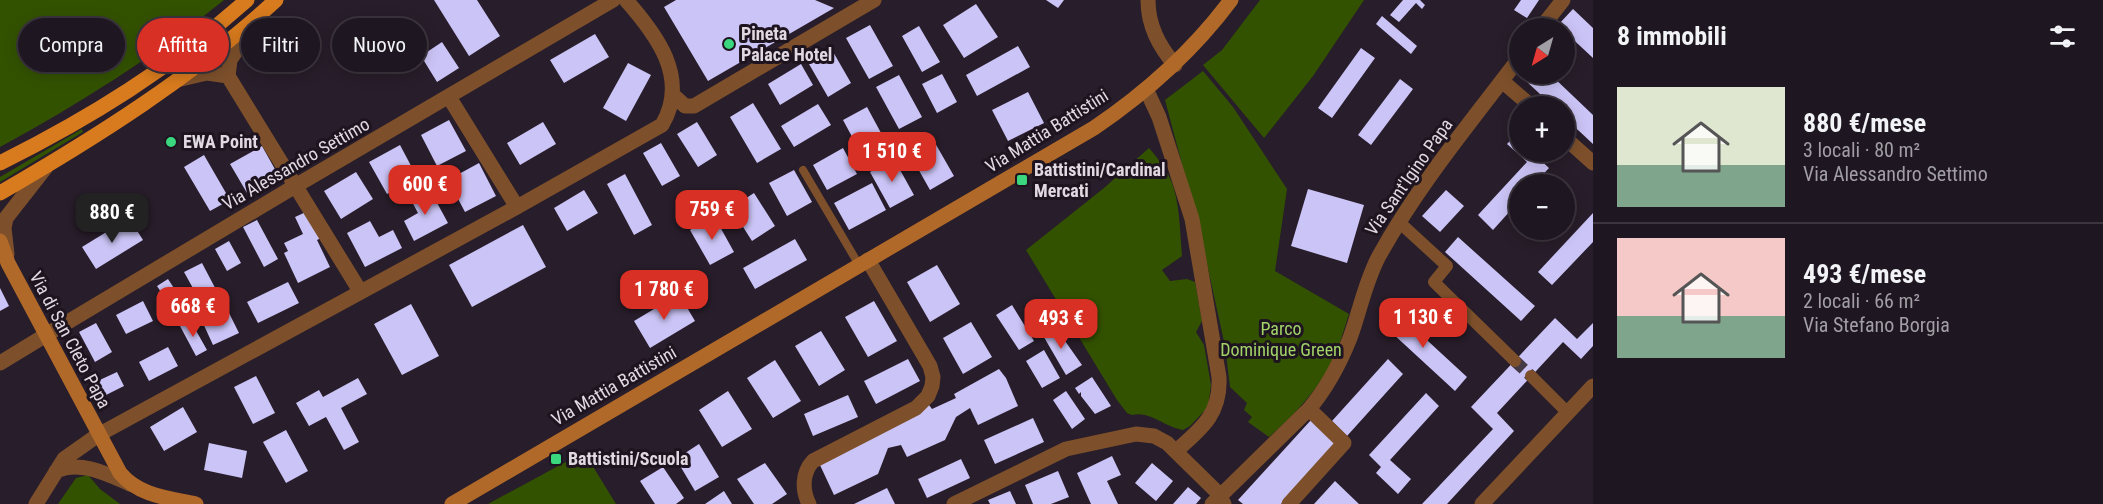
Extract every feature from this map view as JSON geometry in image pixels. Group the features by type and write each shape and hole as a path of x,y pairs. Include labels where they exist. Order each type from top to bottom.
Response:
{"main road":[{"path":"0,163 74,125 159,70 247,0"},
{"path":"0,193 48,165 177,80 276,0"},
{"name":"Via Mattia Battistini","path":"452,504 1086,133 1114,114 1175,65 1201,38 1231,0"},
{"name":"Via di San Cleto Papa","path":"0,241 4,258 98,435"},
{"path":"98,435 116,467 130,484 150,494 196,504"}],"street":[{"name":"Via Alessandro Settimo","path":"0,363 297,185 613,0"},
{"path":"36,504 68,455 98,435 517,207 660,126 667,115 672,94 666,55 651,28 626,0"},
{"path":"672,94 685,106 694,106 874,0"},
{"path":"1148,0 1153,31 1175,65"},
{"path":"1549,18 1563,0"},
{"path":"264,12 233,54 228,76 360,291"},
{"name":"Via Sant'Igino Papa","path":"1219,502 1318,398 1342,355 1373,269 1399,222 1420,190 1509,72"},
{"path":"177,80 207,73 228,76"},
{"path":"1502,81 1519,96"},
{"path":"1146,89 1159,117 1192,219 1219,377 1218,399 1209,419 1176,451"},
{"path":"449,97 517,207"},
{"path":"1575,147 1593,163"},
{"name":"Via di San Cleto Papa","path":"4,258 6,218 48,165"},
{"path":"1399,222 1447,266 1434,282 1515,361"},
{"path":"809,504 804,485 806,471 810,464 821,456 916,408 928,396 932,386 932,372 925,355 863,262"},
{"path":"1531,376 1568,413"},
{"path":"1482,504 1593,386"},
{"path":"1289,504 1344,443 1309,409"},
{"path":"954,504 1057,453 1132,434 1147,435 1164,441 1176,451 1219,502"},
{"path":"56,471 71,466 80,466 130,484"}],"lane":[{"path":"803,170 863,262"}],"green space":[{"path":"0,0 224,0 202,18 137,18 137,64 115,79 58,114 0,147"},
{"path":"1260,0 1364,0 1313,76 1264,138 1203,65 1222,50"},
{"name":"Parco Dominique Green","path":"1203,71 1233,107 1287,189 1275,271 1349,314 1334,358 1321,380 1297,411 1269,437 1248,422 1252,417 1244,410 1247,403 1230,387 1225,346 1200,232 1165,100"},
{"path":"82,129 83,132 0,182 0,177"},
{"path":"1149,148 1170,178 1179,214 1182,256 1162,270 1170,281 1187,279 1195,282 1202,321 1196,332 1204,345 1211,385 1208,407 1183,430 1145,415 1127,413 1026,250 1104,188"},
{"path":"584,452 616,504 488,504"},
{"path":"88,475 100,489 120,504 58,504 76,478"}],"building":[{"path":"434,0 477,0 500,36 469,56"},
{"name":"Pineta Palace Hotel","path":"676,0 815,0 834,8 708,81 664,7"},
{"path":"1046,0 1064,0 1058,8"},
{"path":"1403,0 1420,0 1425,5 1422,9 1416,3 1399,22 1390,15"},
{"path":"1521,0 1539,0 1527,18 1514,10"},
{"path":"976,4 998,37 964,58 943,25"},
{"path":"1573,9 1593,28 1593,58 1575,41 1575,18 1565,18"},
{"path":"1382,16 1417,46 1411,54 1376,24"},
{"path":"870,25 893,66 869,79 846,38"},
{"path":"919,26 940,62 922,72 902,36"},
{"path":"595,34 609,57 564,83 550,60"},
{"path":"442,42 459,68 437,82 427,66 427,52"},
{"path":"1018,46 1030,67 977,96 966,75"},
{"path":"1361,48 1375,58 1332,118 1318,108"},
{"path":"832,50 851,83 828,97 809,64"},
{"path":"628,63 651,75 626,121 603,108"},
{"path":"801,64 813,85 780,105 768,84"},
{"path":"942,74 957,102 937,113 922,84"},
{"path":"899,75 922,117 899,129 876,87"},
{"path":"1400,79 1413,89 1371,145 1358,135"},
{"path":"1529,84 1560,84 1573,96 1542,96"},
{"path":"1028,92 1044,123 1008,141 992,110"},
{"path":"1575,98 1593,115 1593,144 1575,127"},
{"path":"753,103 781,149 757,163 730,117"},
{"path":"818,104 831,125 794,147 781,126"},
{"path":"867,107 887,144 863,157 843,120"},
{"path":"449,120 466,151 437,166 421,135"},
{"path":"543,122 556,144 520,165 507,143"},
{"path":"697,122 717,155 698,167 677,134"},
{"path":"931,136 954,176 930,190 907,149"},
{"path":"661,143 680,176 662,186 643,153"},
{"path":"400,145 417,177 408,182 402,171 391,177 397,189 387,194 369,162"},
{"path":"262,146 281,180 250,198 230,164"},
{"path":"843,148 857,174 827,190 813,165"},
{"path":"204,155 230,200 210,211 184,167"},
{"path":"894,159 914,195 890,208 870,172"},
{"path":"1527,162 1542,162 1549,168 1543,174 1516,174"},
{"path":"479,163 496,196 465,212 448,180"},
{"path":"794,170 812,202 787,216 769,183"},
{"path":"356,172 373,199 341,219 324,191"},
{"path":"625,174 652,225 634,235 607,184"},
{"path":"1509,181 1509,212 1493,230 1478,215"},
{"path":"872,183 886,210 849,230 834,203"},
{"path":"429,188 448,223 414,241 404,221 418,213 410,198"},
{"path":"1308,189 1364,205 1347,263 1291,246"},
{"path":"584,190 598,213 567,231 554,208"},
{"path":"1446,190 1464,206 1440,232 1422,216"},
{"path":"754,193 775,226 752,241 731,208"},
{"path":"308,211 321,238 317,240 330,267 298,283 284,253 288,251 284,243 303,234 295,217"},
{"path":"1593,213 1593,242 1552,285 1538,272 1568,240 1575,240 1575,232"},
{"path":"714,216 734,252 710,265 690,230"},
{"path":"129,218 143,240 96,269 82,247"},
{"path":"257,220 278,259 264,267 243,227"},
{"path":"370,221 379,237 393,230 402,248 365,267 347,233"},
{"path":"523,225 546,267 472,307 449,265"},
{"path":"1458,237 1535,306 1521,321 1445,252"},
{"path":"795,239 807,260 755,289 743,268"},
{"path":"229,241 241,263 227,271 215,249"},
{"path":"202,263 222,301 205,310 184,272"},
{"path":"937,265 960,304 930,322 907,282"},
{"path":"168,279 183,302 172,309 157,286"},
{"path":"288,282 299,303 258,323 247,302"},
{"path":"0,288 9,306 0,311"},
{"path":"679,294 695,321 650,348 634,321"},
{"path":"143,301 153,321 126,334 116,315"},
{"path":"874,301 897,341 868,357 845,317"},
{"path":"411,304 439,356 402,375 374,324"},
{"path":"1012,305 1034,341 1019,350 996,315"},
{"path":"1391,307 1467,377 1455,391 1379,321"},
{"path":"227,309 239,333 213,345 202,321"},
{"path":"1555,318 1577,339 1593,323 1593,346 1581,359 1563,342 1497,413 1514,431 1447,504 1422,504 1493,429 1471,407"},
{"path":"190,320 207,350 196,356 180,326"},
{"path":"971,322 992,357 963,374 943,338"},
{"path":"96,323 112,352 95,362 79,332"},
{"path":"1053,324 1082,365 1066,375 1041,332"},
{"path":"821,331 845,370 819,386 795,346"},
{"path":"168,347 178,366 149,381 139,362"},
{"path":"1044,350 1060,378 1042,388 1026,361"},
{"path":"908,359 920,381 876,404 864,381"},
{"path":"1388,359 1403,374 1347,436 1332,421"},
{"path":"775,360 801,401 773,418 747,378"},
{"path":"999,369 1006,378 1018,406 978,425 970,408 956,417 945,440 907,457 901,445 888,448 878,474 834,495 819,463 929,405 932,409 956,398 954,394"},
{"path":"117,372 124,386 98,399 91,384"},
{"path":"256,376 275,413 253,424 234,387"},
{"path":"1092,377 1111,406 1095,414 1081,396 1081,392 1079,394 1075,388"},
{"path":"358,378 367,394 341,408 359,442 344,450 326,417 309,426 296,403 319,390 323,397"},
{"path":"728,391 752,429 722,447 699,410"},
{"path":"1066,391 1085,419 1072,429 1053,400"},
{"path":"1426,393 1439,406 1390,460 1411,479 1398,494 1376,473 1381,467 1369,455"},
{"path":"848,395 858,417 813,436 804,414"},
{"path":"183,407 197,432 164,451 150,427"},
{"path":"1033,418 1044,442 995,464 984,440"},
{"path":"1311,420 1336,443 1281,504 1243,504 1238,500"},
{"path":"286,430 308,471 286,483 263,442"},
{"path":"209,443 247,451 242,478 204,470"},
{"path":"699,444 719,477 695,491 676,459"},
{"path":"1112,456 1121,475 1107,481 1118,504 1091,504 1077,473"},
{"path":"961,459 970,478 927,498 918,479"},
{"path":"765,463 787,494 772,504 754,504 737,479"},
{"path":"1152,463 1173,481 1156,501 1135,483"},
{"path":"663,467 684,498 676,504 655,504 640,481"},
{"path":"1058,471 1069,497 1051,504 1033,504 1025,485"},
{"path":"1335,481 1359,504 1314,504"},
{"path":"1188,487 1201,498 1196,504 1173,504"},
{"path":"887,488 895,504 854,504"},
{"path":"724,491 732,504 705,504"},
{"path":"1010,491 1016,504 990,504 988,500"}],"tunnel":[{"path":"1515,361 1531,376"}],"place":[{"name":"Pineta Palace Hotel","path":"729,44"},
{"name":"EWA Point","path":"171,142"},
{"name":"Battistini/Cardinal Mercati","path":"1022,180"},
{"name":"Battistini/Scuola","path":"556,459"}]}
